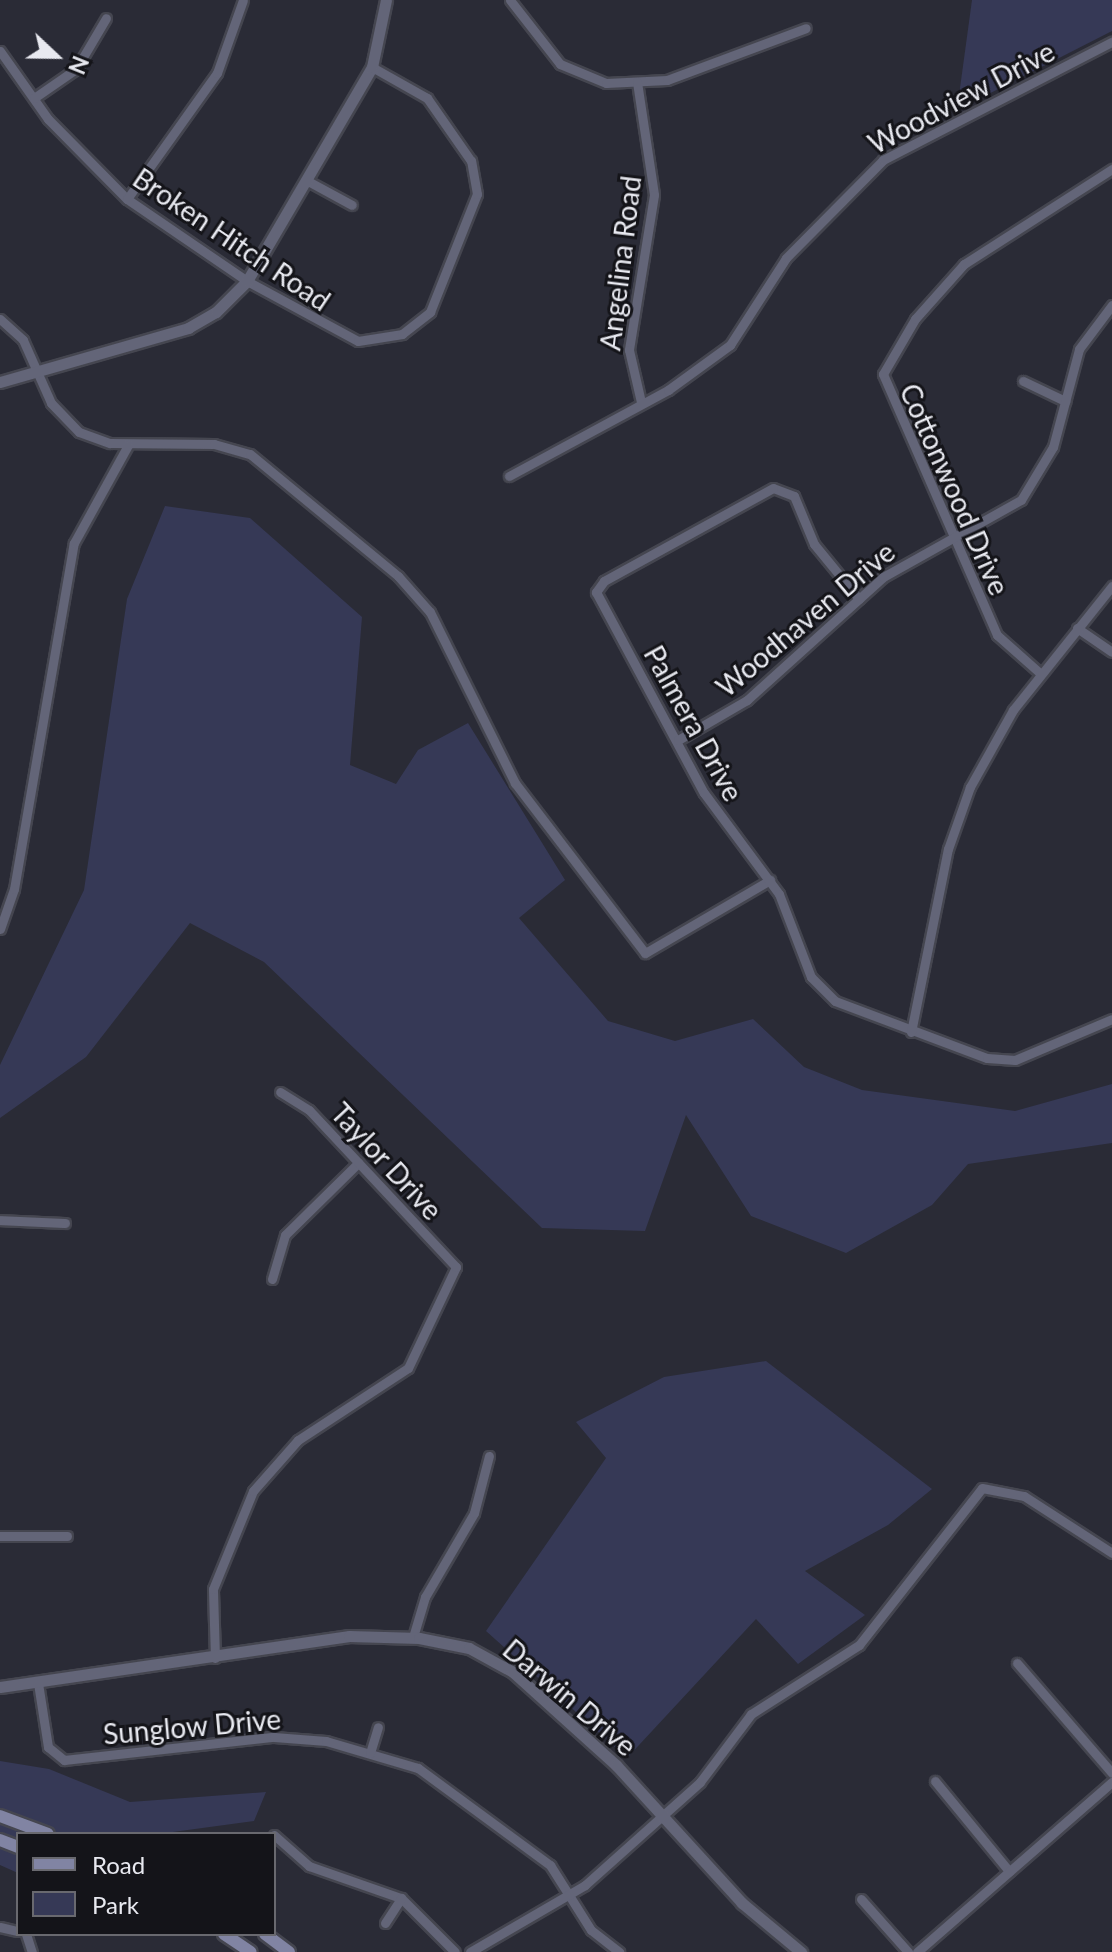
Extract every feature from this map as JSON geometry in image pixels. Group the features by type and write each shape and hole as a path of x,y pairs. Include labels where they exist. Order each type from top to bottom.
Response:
{"main road":[{"path":"0,1816 43,1832"},
{"path":"227,1936 251,1952"},
{"path":"268,1936 289,1952"}],"street":[{"path":"127,199 217,73 243,0"},
{"path":"0,382 36,367 188,328 247,281 372,67 386,0"},
{"path":"510,0 560,64 586,79 667,80 806,28"},
{"path":"34,98 76,69 106,18"},
{"name":"Woodview Drive","path":"509,476 641,402 730,345 786,258 883,160 1112,42"},
{"name":"Broken Hitch Road","path":"0,51 34,98 127,199 247,281 358,341 402,334 439,297 475,214 471,161 427,98 372,67"},
{"name":"Angelina Road","path":"637,82 654,195 629,350 641,402"},
{"name":"Cottonwood Drive","path":"1041,674 997,635 951,536 883,374 915,319 964,264 1112,169"},
{"path":"306,180 352,205"},
{"name":"Woodhaven Drive","path":"678,740 747,700 859,599 951,536 1021,500 1044,471 1079,349 1112,305"},
{"path":"0,319 23,340 51,403 79,432 128,445 214,444 271,466 430,612 475,714 515,783 645,953 770,880"},
{"path":"1023,381 1065,401"},
{"path":"0,929 14,889 74,543 128,445"},
{"name":"Palmera Drive","path":"859,599 832,571 785,488 773,488 604,581 597,601 678,740 704,793 770,880 811,977 845,1008 911,1032 1015,1060 1112,1019"},
{"path":"911,1032 948,849 970,787 1041,674 1112,586"},
{"path":"1077,628 1112,652"},
{"name":"Taylor Drive","path":"215,1658 213,1589 253,1491 298,1440 408,1368 456,1267 309,1110 280,1092"},
{"path":"272,1279 285,1235 358,1163"},
{"path":"0,1220 65,1223"},
{"path":"413,1637 425,1597 474,1513 489,1456"},
{"path":"470,1952 571,1895 667,1816 751,1714 859,1645 982,1488 994,1485 1050,1509 1112,1553"},
{"path":"0,1536 67,1536"},
{"name":"Darwin Drive","path":"0,1687 349,1636 413,1637 469,1648 513,1672 667,1816 742,1903 801,1952"},
{"path":"1017,1663 1112,1773"},
{"name":"Sunglow Drive","path":"38,1683 48,1747 64,1760 274,1737 370,1753 418,1768 482,1809 550,1865 591,1930 619,1952"},
{"path":"370,1753 378,1727"},
{"path":"935,1781 1009,1871"},
{"path":"917,1952 1112,1782"},
{"path":"276,1837 309,1866 401,1898 455,1952"},
{"path":"385,1923 401,1898"},
{"path":"861,1899 908,1952"}],"green space":[{"path":"972,0 1112,0 1112,31 957,110"},
{"path":"165,506 250,518 362,617 350,765 396,784 418,750 468,723 565,880 519,918 608,1021 675,1041 753,1019 804,1067 862,1090 1015,1111 1112,1084 1112,1143 968,1164 932,1205 846,1253 751,1216 686,1115 645,1231 542,1228 264,962 190,923 86,1057 0,1118 0,1065 84,890 127,599"},
{"path":"766,1361 932,1489 888,1525 805,1571 865,1615 798,1664 756,1619 627,1758 486,1631 606,1458 576,1422 664,1377"},
{"path":"0,1761 49,1769 130,1802 266,1792 254,1821 173,1832 16,1832 16,1872 0,1865"}]}
